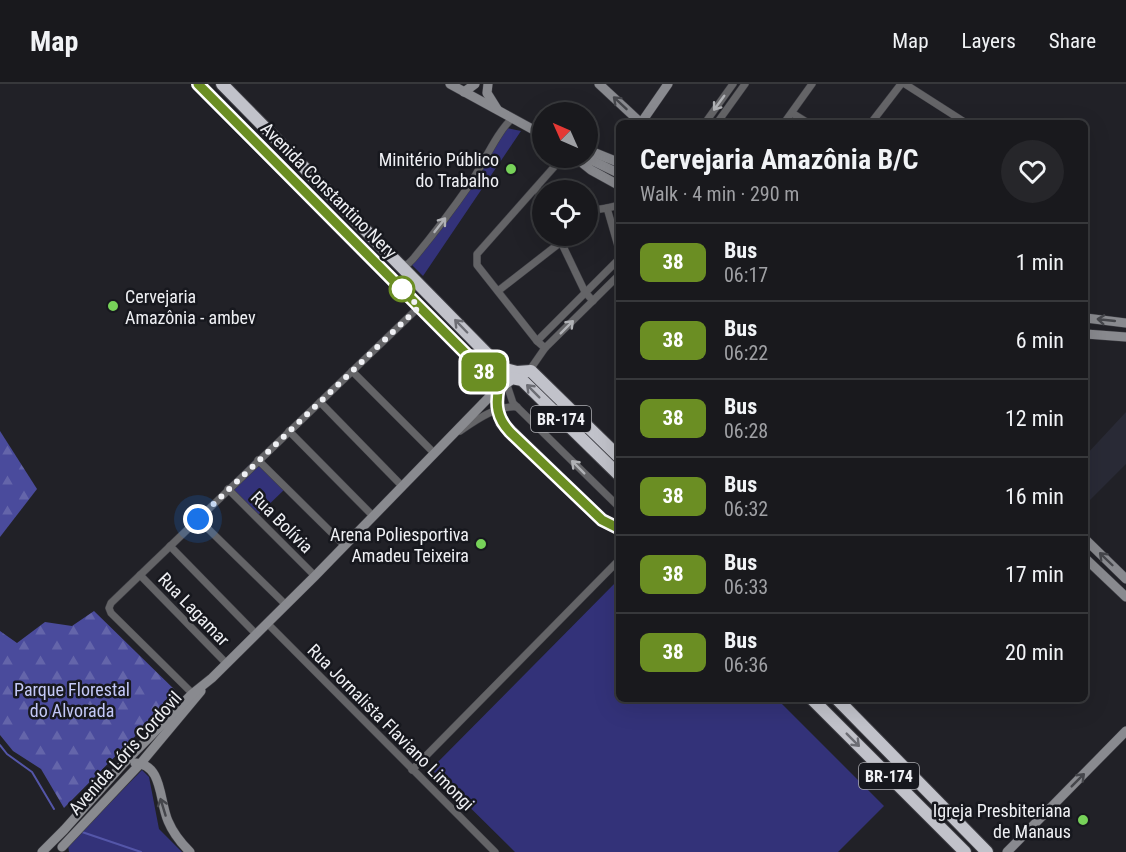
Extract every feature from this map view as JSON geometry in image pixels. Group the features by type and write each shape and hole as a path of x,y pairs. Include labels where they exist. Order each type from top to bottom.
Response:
{"highway":[{"name":"Avenida Constantino Nery","path":"198,84 419,307 502,384"},
{"name":"Avenida Constantino Nery","path":"222,84 501,368"},
{"path":"501,368 512,371 529,370 616,454"},
{"name":"BR-174","path":"502,384 512,378 522,380 616,472"},
{"path":"497,410 496,398 502,384"},
{"name":"BR-174","path":"497,410 502,423 510,432 602,520 616,527"},
{"name":"BR-174","path":"815,702 965,852"},
{"name":"BR-174","path":"840,702 987,852"}],"street":[{"path":"450,84 532,129"},
{"path":"464,92 476,84"},
{"path":"488,84 488,93 498,110"},
{"path":"599,84 638,120"},
{"path":"643,120 668,84"},
{"path":"707,120 733,84"},
{"path":"719,120 745,84"},
{"path":"786,120 812,84"},
{"path":"873,120 903,84 961,120"},
{"path":"792,112 804,120"},
{"path":"400,263 407,265 448,215 513,118"},
{"path":"598,154 616,161"},
{"path":"598,164 616,172"},
{"path":"544,180 554,168"},
{"path":"588,168 616,184"},
{"path":"532,194 477,254 477,265 545,348"},
{"path":"598,209 616,206"},
{"path":"607,208 616,239"},
{"path":"498,291 552,246"},
{"path":"563,246 585,292 593,301"},
{"path":"537,341 616,262"},
{"path":"610,268 616,267"},
{"path":"529,370 545,348 616,278"},
{"path":"194,696 111,614 109,608 111,603 419,307"},
{"path":"1088,318 1126,323"},
{"path":"1088,334 1126,337"},
{"path":"501,368 502,384 517,407 616,504"},
{"path":"352,371 434,453"},
{"name":"Avenida Lóris Cordovil","path":"63,849 85,814 124,763 315,576 502,384"},
{"path":"320,402 402,486"},
{"name":"Avenida Lóris Cordovil","path":"446,442 497,410 517,407"},
{"path":"289,431 373,516"},
{"path":"258,460 344,545"},
{"name":"Rua Bolívia","path":"228,489 315,576"},
{"path":"198,519 286,604"},
{"path":"1088,542 1126,579"},
{"path":"170,546 256,633"},
{"path":"1088,561 1126,597"},
{"path":"412,770 616,563"},
{"name":"Rua Lagamar","path":"140,575 226,663"},
{"name":"Rua Jornalista Flaviano Limongi","path":"267,623 495,852"},
{"name":"Avenida Lóris Cordovil","path":"42,852 141,763 194,696"},
{"path":"1007,852 1126,731"},
{"path":"124,763 141,763 152,769 168,822 181,843 190,852"},
{"path":"63,849 64,830"}],"shaded area":[{"path":"507,128 521,131 423,276 412,265 472,184"},
{"path":"1126,412 1126,464 1088,502 1088,453"},
{"path":"255,459 286,488 256,517 226,488"},
{"path":"616,582 616,702 780,702 884,806 838,852 515,852 431,769"},
{"path":"142,770 149,777 159,829 182,852 69,852 68,846"}],"green space":[{"path":"0,431 37,489 0,537"},
{"name":"Parque Florestal do Alvorada","path":"94,611 178,693 64,808 41,769 13,751 0,735 0,631 17,643 45,622 72,626"}],"waterway":[{"path":"0,745 7,754 32,772 54,809"},
{"path":"82,832 141,852"}],"bus line":[{"name":"38","path":"198,84 499,387 496,398 498,416 510,432 602,520 616,528"}],"place":[{"name":"Minitério Público do Trabalho","path":"511,169"},
{"name":"Cervejaria Amazônia - ambev","path":"113,306"},
{"name":"Arena Poliesportiva Amadeu Teixeira","path":"481,544"},
{"name":"Igreja Presbiteriana de Manaus","path":"1083,820"}],"route":[{"path":"198,519 419,307 402,289"}]}
